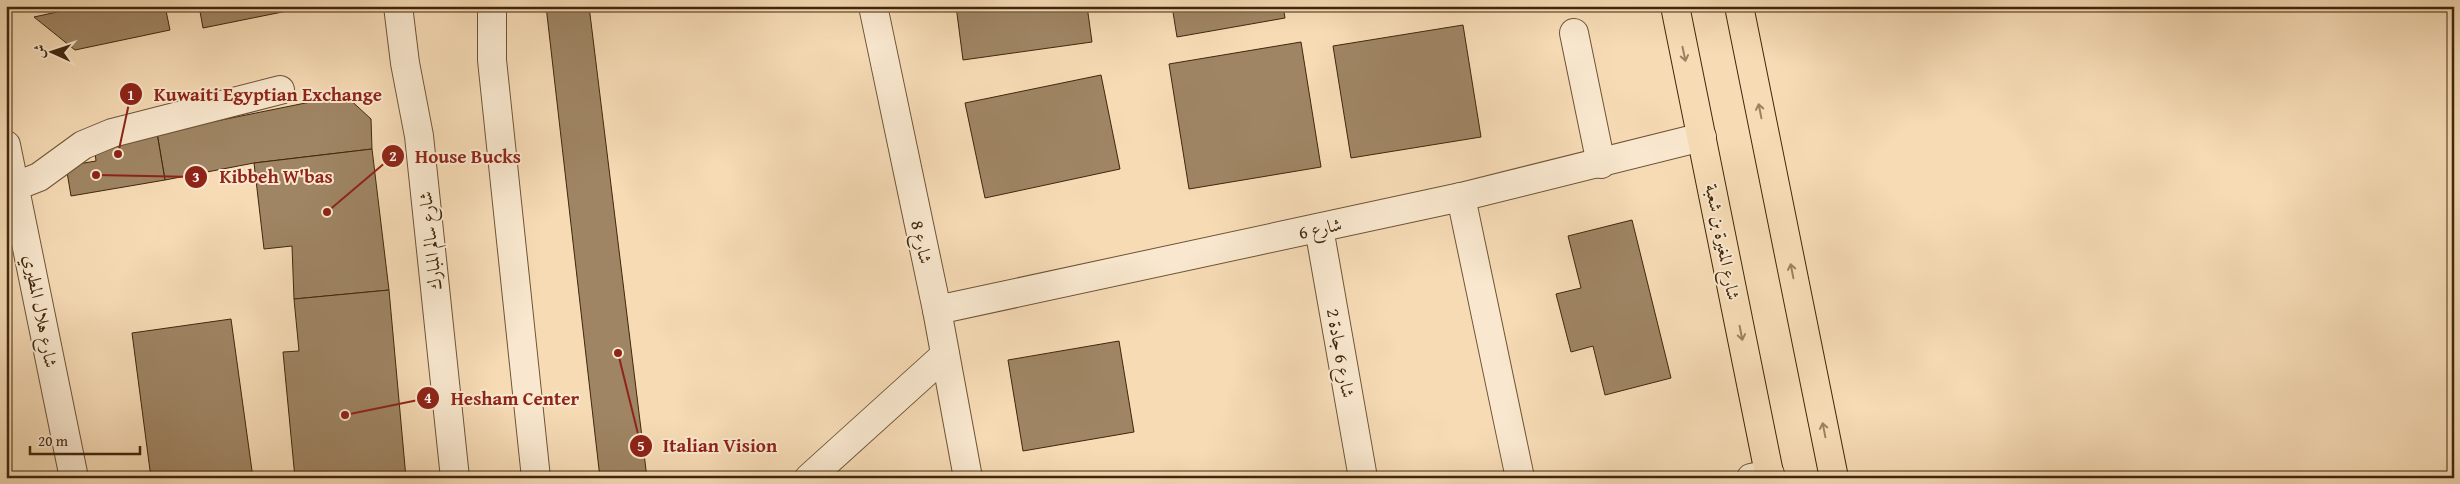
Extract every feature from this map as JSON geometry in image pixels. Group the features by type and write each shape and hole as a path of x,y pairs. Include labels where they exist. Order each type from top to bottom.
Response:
{"main road":[{"name":"شارع المغيرة بن شعبة","path":"1674,6 1702,138 1764,476"},
{"path":"1739,6 1834,478"}],"street":[{"name":"شارع سالم المبارك","path":"398,6 405,63 419,136 455,478"},
{"path":"492,6 492,60 536,478"},
{"name":"شارع 8","path":"873,6 937,310 968,478"},
{"path":"1574,33 1601,164"},
{"path":"11,188 53,169 83,146 112,132 280,90"},
{"name":"شارع 6","path":"937,310 1461,197 1702,138"},
{"name":"شارع هلال المطيري","path":"6,145 11,188 74,478"},
{"path":"1461,197 1520,478"},
{"name":"شارع 6 جادة 2","path":"1319,228 1364,478"},
{"path":"809,478 945,355"}],"building":[{"path":"85,6 165,6 170,30 75,50 34,17"},
{"path":"199,6 312,6 203,28"},
{"path":"546,6 589,6 647,478 600,478"},
{"path":"956,6 1087,6 1092,42 963,60"},
{"path":"1172,6 1283,6 1285,18 1177,37"},
{"path":"1463,25 1481,137 1351,158 1333,46"},
{"path":"1301,42 1321,167 1189,189 1169,64"},
{"path":"1101,75 1120,169 985,198 965,103"},
{"path":"345,95 371,119 372,149 254,163 165,180 157,133"},
{"path":"157,133 165,180 71,196 66,166 96,161 94,144"},
{"path":"372,149 389,290 294,299 292,246 264,249 254,163"},
{"path":"1632,220 1671,378 1605,395 1593,346 1571,352 1556,294 1581,288 1568,236"},
{"path":"389,290 406,478 295,478 283,352 299,351 294,299"},
{"path":"231,319 253,478 151,478 132,333"},
{"path":"1119,341 1134,432 1023,451 1008,360"}],"place":[{"name":"Kuwaiti Egyptian Exchange","path":"118,154"},
{"name":"Kibbeh W'bas","path":"96,175"},
{"name":"House Bucks","path":"327,212"},
{"name":"Italian Vision","path":"618,353"},
{"name":"Hesham Center","path":"345,415"}]}
